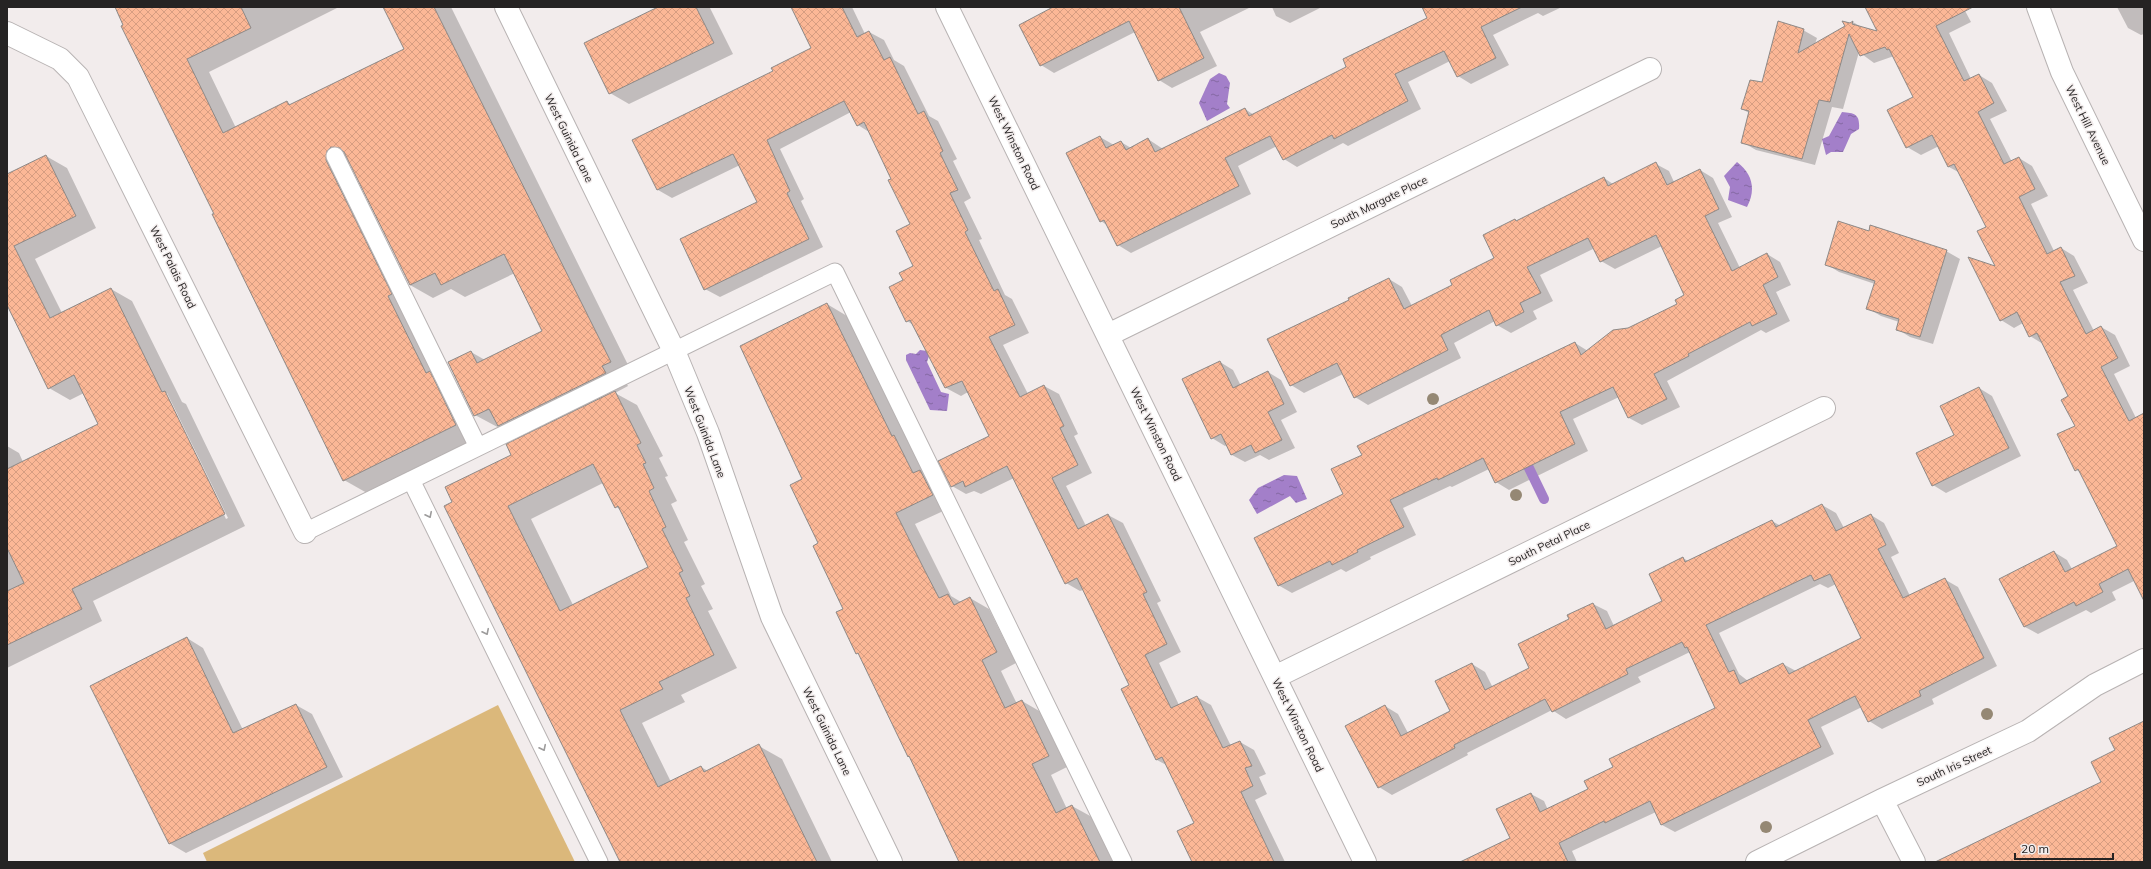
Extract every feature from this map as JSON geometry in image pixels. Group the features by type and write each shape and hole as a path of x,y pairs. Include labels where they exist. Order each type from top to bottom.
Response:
{"street":[{"name":"West Guinida Lane","path":"506,7 674,351 708,433 772,616 891,862"},
{"name":"West Winston Road","path":"947,7 1365,862"},
{"name":"West Hill Avenue","path":"2038,7 2062,72 2144,240"},
{"name":"West Palais Road","path":"7,33 60,59 78,77 305,532"},
{"name":"South Margate Place","path":"1108,335 1650,69"},
{"name":"South Petal Place","path":"1275,677 1824,408"},
{"name":"South Iris Street","path":"1757,862 1882,800 2028,731 2095,685 2144,660"},
{"path":"1882,800 1914,862"}],"lane":[{"path":"335,156 478,446"},
{"path":"305,532 835,272 1123,862"},
{"path":"411,480 599,862"}],"shaded area":[{"path":"498,705 575,862 207,862 203,853"}],"water":[{"path":"1219,73 1226,76 1230,83 1227,104 1230,108 1207,121 1199,103 1210,79"},
{"path":"1842,112 1854,114 1858,118 1859,129 1851,134 1843,152 1831,152 1826,155 1822,139 1829,136"},
{"path":"1737,162 1750,177 1752,188 1750,201 1747,207 1728,200 1730,187 1724,176"},
{"path":"920,350 927,351 929,356 927,362 941,392 949,394 947,411 930,410 906,360 906,355 910,353 916,354"},
{"path":"1284,475 1297,476 1307,499 1296,503 1290,496 1257,514 1249,500 1258,488"}],"building":[{"path":"115,7 241,7 251,28 187,59 223,133 287,101 289,105 404,49 383,7 434,7 611,362 602,366 606,373 498,426 489,409 474,416 448,362 471,351 477,363 542,331 504,254 441,285 435,273 410,285 344,152 340,148 331,147 327,151 326,160 392,294 388,296 426,373 430,371 456,425 343,481 121,26 123,25"},
{"path":"658,7 696,7 714,43 609,94 584,43"},
{"path":"791,7 842,7 857,37 869,31 884,60 890,57 918,114 924,111 943,151 940,153 958,190 950,193 968,230 965,232 994,291 998,289 1015,325 989,337 1020,397 1044,385 1064,426 1060,428 1078,465 1052,478 1078,529 1108,514 1147,592 1143,594 1167,644 1145,655 1171,708 1197,696 1223,748 1240,741 1252,766 1245,768 1253,786 1241,792 1274,862 1192,862 1177,831 1194,823 1162,757 1156,760 1121,689 1129,685 1077,578 1065,584 1007,466 965,487 963,481 951,487 938,461 989,436 962,381 945,388 910,320 906,322 889,287 903,280 899,273 913,266 896,231 910,224 888,180 891,179 864,122 857,126 844,101 767,140 790,191 787,193 809,239 704,290 680,239 757,202 733,154 657,190 632,140 773,71 771,68 811,48"},
{"path":"1053,7 1179,7 1204,58 1158,81 1129,21 1040,66 1019,25"},
{"path":"1422,7 1522,7 1481,27 1496,58 1457,77 1444,51 1395,74 1408,101 1334,139 1332,135 1283,160 1270,136 1225,158 1239,186 1117,246 1104,220 1100,222 1066,153 1100,136 1106,148 1121,141 1126,150 1148,138 1155,152 1245,108 1249,116 1346,67 1343,59 1427,18"},
{"path":"1865,7 1973,7 1936,26 1964,81 1979,74 1994,103 1978,112 2004,164 2019,157 2035,189 2019,197 2047,254 2061,247 2075,276 2060,282 2086,334 2101,326 2118,358 2101,367 2129,421 2144,413 2144,601 2128,569 2099,584 2103,592 2076,606 2074,602 2024,627 1999,579 2054,551 2065,572 2117,546 2078,469 2075,471 2057,434 2075,426 2061,400 2068,396 2037,333 2029,337 2017,312 2000,321 1968,257 1995,266 1977,231 1986,227 1954,164 1948,167 1932,135 1906,148 1887,110 1913,97 1889,49 1887,50 1885,47 1860,56 1849,34 1830,102 1819,100 1802,159 1741,143 1749,111 1741,109 1750,80 1762,82 1778,21 1804,29 1798,53 1845,26 1842,21 1850,23 1853,21 1852,24 1877,31"},
{"path":"46,155 76,216 14,246 50,318 111,288 162,392 165,391 225,514 72,589 82,609 7,645 7,591 24,583 7,548 7,469 98,424 74,375 48,389 7,305 7,174"},
{"path":"1656,162 1667,185 1700,169 1719,209 1705,216 1732,271 1767,253 1778,277 1763,285 1777,314 1752,326 1750,322 1688,354 1689,356 1654,374 1667,399 1628,418 1613,387 1560,412 1575,444 1495,483 1483,458 1438,480 1437,478 1390,500 1404,527 1357,550 1358,552 1332,565 1330,561 1278,586 1254,538 1343,494 1331,469 1362,455 1357,446 1575,342 1581,355 1613,330 1628,328 1677,304 1675,300 1684,295 1656,235 1600,262 1588,238 1527,267 1541,293 1520,303 1524,312 1496,326 1489,310 1441,335 1448,350 1354,398 1337,363 1290,386 1267,339 1349,300 1348,298 1389,278 1404,309 1452,285 1450,280 1494,258 1483,235 1515,219 1516,221 1604,177 1608,186"},
{"path":"1838,221 1869,231 1870,225 1947,250 1920,337 1896,330 1899,319 1866,309 1875,281 1825,265"},
{"path":"827,303 892,436 894,435 913,473 920,470 933,495 896,513 939,598 948,594 954,605 970,597 997,652 982,660 1005,708 1022,700 1049,756 1032,764 1056,813 1072,805 1100,862 959,862 858,653 856,654 836,612 843,609 813,546 818,543 790,485 802,479 740,346"},
{"path":"1220,361 1233,388 1268,371 1284,404 1268,412 1282,440 1255,453 1251,445 1231,455 1221,434 1211,439 1182,379"},
{"path":"1979,387 2009,448 1932,486 1916,453 1954,435 1940,406"},
{"path":"615,391 641,443 637,445 646,463 643,464 654,488 649,491 666,527 662,529 683,571 679,573 690,596 686,598 714,655 659,682 663,689 620,710 658,787 701,766 704,772 759,744 817,862 620,862 444,506 452,502 445,487 511,455 506,444","holes":["593,464 615,508 618,506 648,567 560,611 508,506"]},
{"path":"1822,504 1836,531 1871,514 1886,545 1878,549 1903,598 1945,578 1984,658 1919,691 1921,696 1868,722 1855,696 1808,720 1821,747 1661,825 1650,801 1605,823 1604,821 1559,843 1568,862 1460,862 1510,838 1496,809 1531,793 1540,812 1588,789 1584,781 1613,767 1609,759 1715,708 1687,647 1685,648 1682,642 1626,669 1628,674 1552,712 1545,699 1454,745 1455,748 1378,788 1345,726 1385,705 1401,736 1450,711 1435,681 1472,663 1485,690 1529,668 1518,644 1569,619 1567,615 1593,603 1606,629 1662,601 1649,574 1683,557 1685,562 1772,520 1776,527","holes":["1830,574 1861,638 1789,674 1783,663 1740,684 1734,670 1729,672 1706,625 1811,575 1814,581"]},
{"path":"187,637 233,733 296,704 327,767 169,844 90,686"},
{"path":"2144,721 2144,862 1935,862 2101,782 2091,762 2115,750 2109,738"}],"waterway":[{"path":"1528,466 1544,499"}]}
